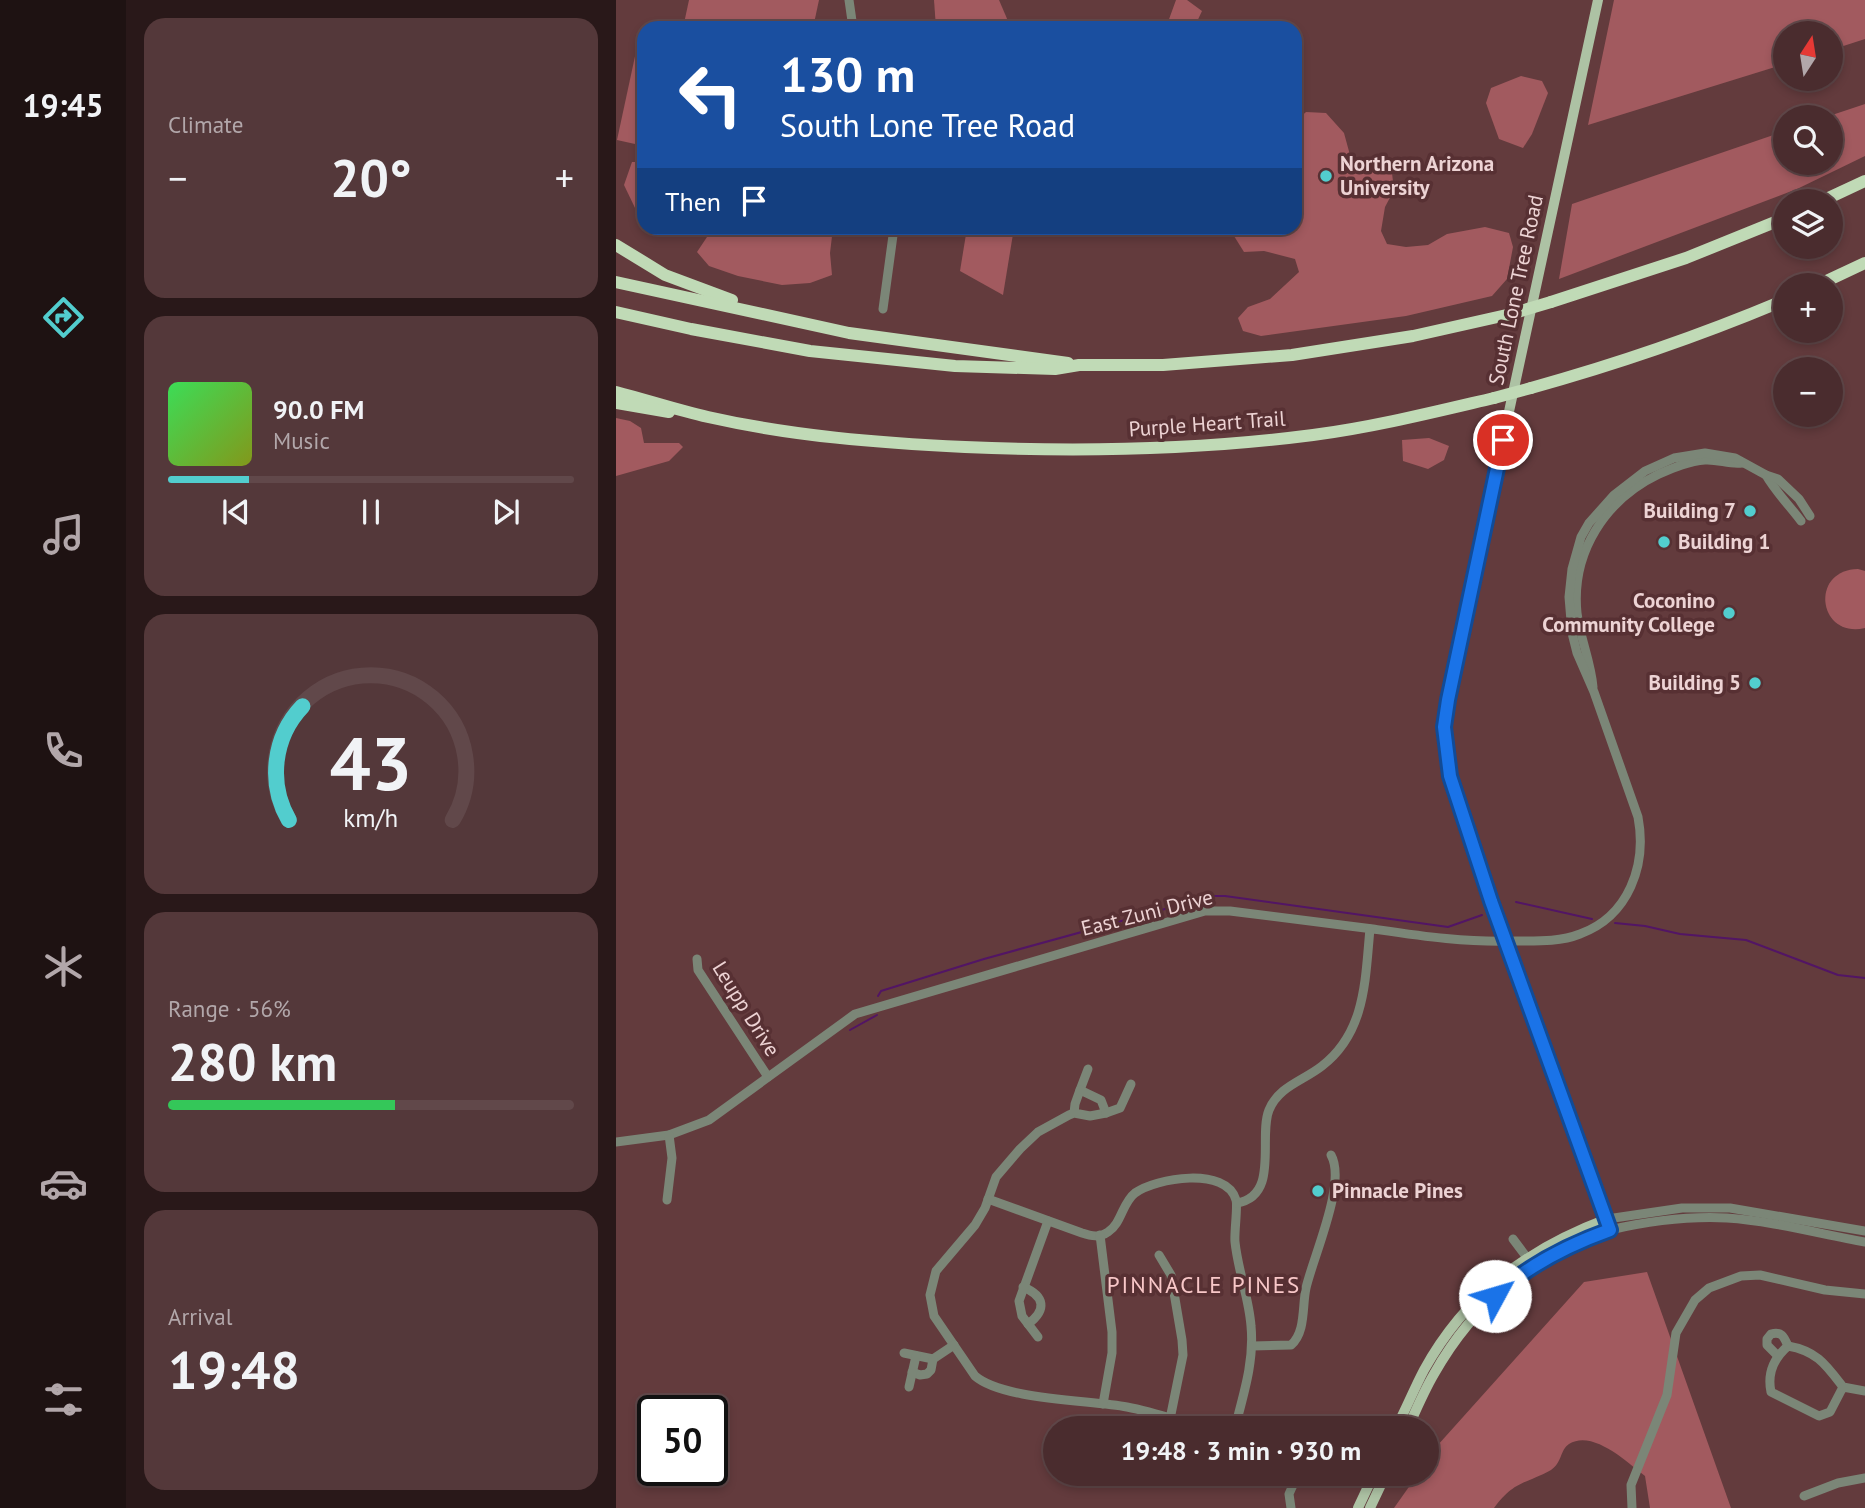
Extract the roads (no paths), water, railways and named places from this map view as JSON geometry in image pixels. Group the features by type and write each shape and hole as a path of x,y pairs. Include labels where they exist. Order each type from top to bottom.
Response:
{"highway":[{"path":"1843,191 1865,181"},
{"path":"616,282 884,338 1079,365 1163,366 1292,355 1413,336 1511,314 1686,258 1773,223"},
{"path":"616,244 648,266 684,284 798,322"},
{"path":"1843,273 1865,262"},
{"name":"Purple Heart Trail","path":"616,392 708,417 799,433 910,444 1086,451 1190,446 1313,435 1405,419 1494,398 1594,371 1712,330 1773,305"},
{"path":"616,312 742,340 867,358 982,367 1055,369 1079,365"},
{"path":"616,403 708,417"}],"main road":[{"name":"South Lone Tree Road","path":"1598,0 1473,578 1444,727 1450,776 1505,942 1608,1225"},
{"path":"1402,1416 1425,1368 1446,1336 1474,1301 1501,1275 1608,1225"},
{"path":"1414,1416 1434,1373 1455,1342 1482,1308 1530,1262"},
{"path":"1358,1508 1368,1486"},
{"path":"1370,1508 1380,1486"}],"street":[{"path":"849,0 852,21"},
{"path":"883,309 893,235"},
{"name":"East Zuni Drive","path":"616,1142 669,1135 709,1119 855,1014 1205,911 1230,911 1461,942 1553,940 1578,935 1611,916 1625,900 1633,883 1641,852 1637,817 1572,633 1569,597 1574,558 1588,523 1614,495 1645,471 1674,458 1705,453 1735,458 1778,479 1790,489 1810,516"},
{"name":"East Zuni Drive","path":"1766,475 1772,487 1783,496 1801,521"},
{"path":"1237,1203 1250,1199 1263,1178 1265,1128 1272,1104 1286,1088 1315,1071 1332,1057 1356,1023 1362,1001 1370,929"},
{"name":"Leupp Drive","path":"697,959 698,970 768,1077"},
{"path":"1074,1113 1088,1069"},
{"path":"1131,1084 1120,1108 1086,1116 1074,1113 1038,1132 1007,1161 996,1177 975,1225 936,1271 931,1288 931,1302 934,1317 975,1376 989,1385 1069,1401 1127,1408 1158,1416"},
{"path":"1080,1090 1101,1100 1106,1113"},
{"path":"667,1200 672,1158 669,1135"},
{"path":"1252,1346 1291,1345 1299,1335 1306,1287 1322,1244 1335,1178 1331,1155"},
{"path":"988,1199 1083,1233 1100,1235 1114,1227 1133,1194 1147,1186 1188,1178 1216,1183 1233,1194 1237,1203 1234,1217 1235,1243 1251,1325 1252,1346 1238,1416"},
{"path":"1608,1225 1682,1208 1730,1208 1865,1231"},
{"path":"1608,1225 1683,1218 1729,1218 1865,1242"},
{"path":"1038,1337 1022,1317 1018,1306 1048,1221"},
{"path":"1100,1235 1112,1332 1112,1353 1103,1404"},
{"path":"1513,1240 1530,1262"},
{"path":"1159,1255 1171,1275 1183,1347 1171,1416"},
{"path":"1632,1508 1631,1485 1667,1395 1676,1333 1695,1300 1716,1284 1741,1276 1759,1275 1825,1290 1865,1294"},
{"path":"1023,1287 1037,1294 1041,1304 1039,1315 1028,1324"},
{"path":"1777,1355 1767,1345 1771,1334 1777,1332 1784,1335 1788,1346"},
{"path":"904,1353 933,1359 954,1345"},
{"path":"1843,1387 1830,1412 1819,1416 1771,1392 1768,1379 1777,1355 1788,1346 1805,1349 1825,1363 1843,1387 1865,1391"},
{"path":"909,1387 916,1356"},
{"path":"912,1373 927,1374 931,1370 933,1359"},
{"path":"1804,1496 1838,1483 1865,1478"},
{"path":"1291,1508 1289,1494 1293,1486"}],"waterway":[{"path":"878,996 881,991 984,959 1212,896 1448,927 1482,915"},
{"path":"1516,902 1592,919"},
{"path":"1615,923 1680,934 1746,940 1838,975 1865,978"},
{"path":"850,1030 877,1015"}],"place":[{"name":"Northern Arizona University","path":"1326,176"},
{"name":"Building 7","path":"1750,511"},
{"name":"Building 1","path":"1664,542"},
{"name":"Coconino Community College","path":"1729,613"},
{"name":"Building 5","path":"1755,683"},
{"name":"Pinnacle Pines","path":"1318,1191"}],"district":[{"name":"PINNACLE PINES","path":"1204,1285"}]}
